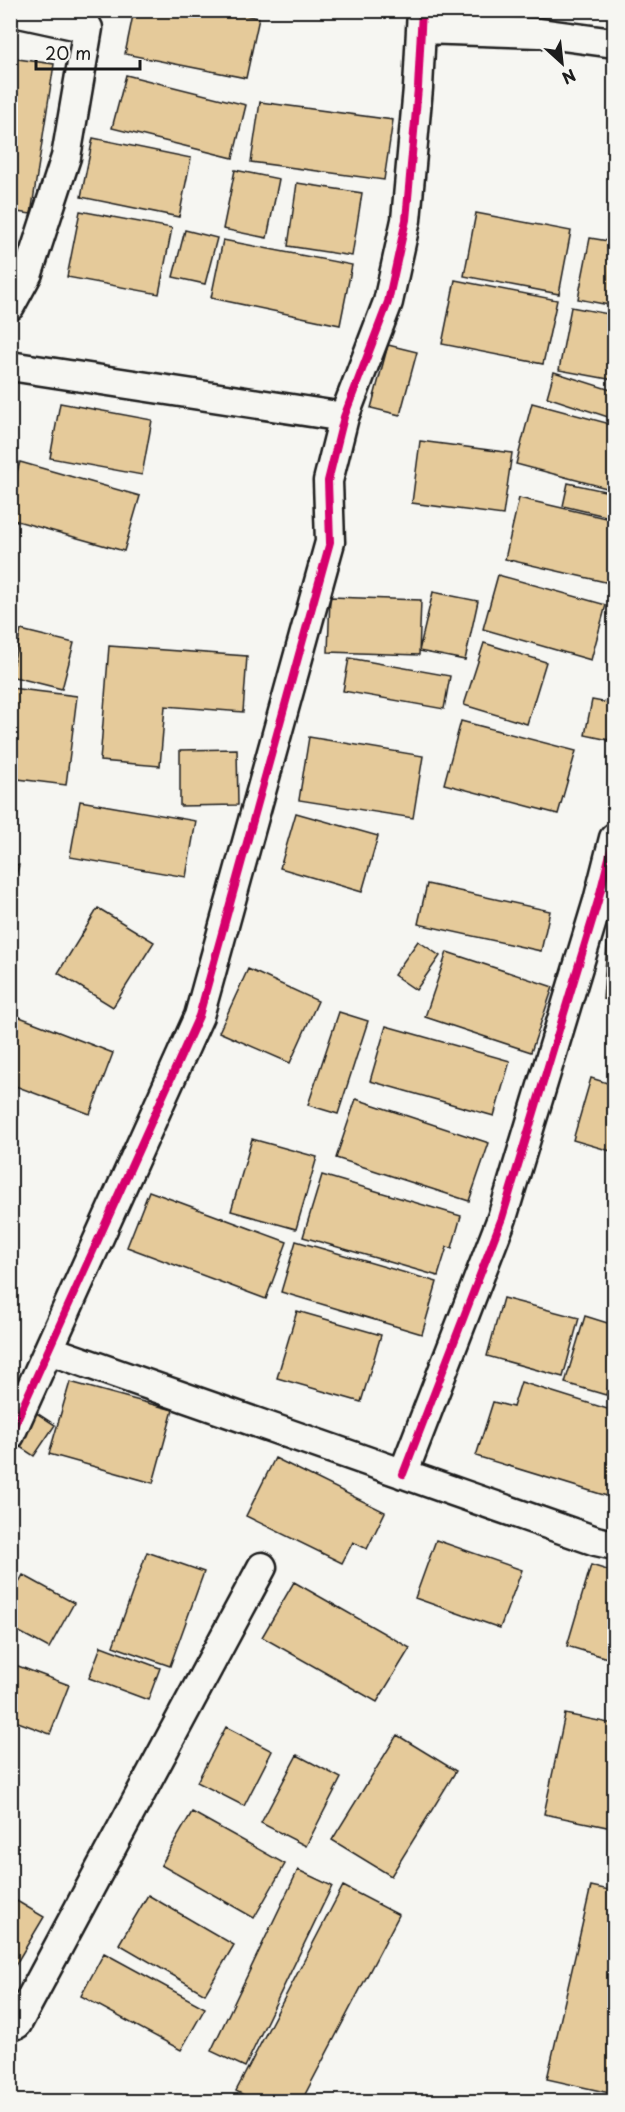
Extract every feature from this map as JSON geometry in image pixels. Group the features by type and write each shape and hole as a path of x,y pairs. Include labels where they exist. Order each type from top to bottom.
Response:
{"street":[{"path":"10,11 88,28 66,157 28,273 10,306"},
{"path":"14,1420 49,1350 199,1016 330,542 328,481 344,417 388,302 406,220 422,20 615,43"},
{"path":"10,366 344,417"},
{"path":"403,1474 502,1218 615,838"},
{"path":"49,1350 596,1541 615,1545"},
{"path":"13,2027 262,1567"}],"building":[{"path":"134,10 221,10 259,18 246,78 125,54"},
{"path":"525,10 557,10 556,14"},
{"path":"10,58 54,64 31,214 10,211"},
{"path":"126,75 246,105 233,158 112,128"},
{"path":"260,102 393,120 384,180 251,162"},
{"path":"93,138 191,158 179,217 81,197"},
{"path":"235,170 279,179 267,238 223,229"},
{"path":"297,183 362,193 352,256 288,246"},
{"path":"80,211 172,228 159,294 67,277"},
{"path":"476,213 571,231 559,294 464,276"},
{"path":"185,230 217,238 205,284 173,277"},
{"path":"590,238 614,242 614,306 578,299"},
{"path":"223,240 352,265 340,325 211,298"},
{"path":"455,280 557,300 543,364 442,344"},
{"path":"571,307 614,315 614,380 559,370"},
{"path":"388,345 417,352 400,415 371,408"},
{"path":"554,372 614,391 614,419 547,397"},
{"path":"60,403 152,420 142,475 50,458"},
{"path":"532,403 614,425 614,490 516,464"},
{"path":"420,441 512,453 503,515 412,503"},
{"path":"20,462 140,496 124,551 10,519 10,495"},
{"path":"568,483 614,493 614,518 563,506"},
{"path":"519,498 614,520 614,584 505,559"},
{"path":"498,575 606,605 591,660 483,629"},
{"path":"433,592 478,601 465,660 419,651"},
{"path":"330,597 421,600 419,655 328,652"},
{"path":"21,630 74,643 62,689 10,676"},
{"path":"484,643 546,662 527,724 464,705"},
{"path":"109,646 247,656 243,712 165,706 160,766 100,761"},
{"path":"349,658 450,676 444,709 343,691"},
{"path":"10,688 77,696 66,785 10,778"},
{"path":"592,700 614,704 609,740 585,735"},
{"path":"461,721 576,751 558,814 444,784"},
{"path":"309,737 423,756 413,818 299,800"},
{"path":"237,749 238,805 180,806 180,750"},
{"path":"80,801 196,821 186,877 70,857"},
{"path":"296,813 378,836 362,892 280,868"},
{"path":"10,863 19,865 10,895"},
{"path":"427,884 550,911 541,951 418,924"},
{"path":"98,908 154,942 113,1007 58,973"},
{"path":"608,930 614,930 614,1000 603,999"},
{"path":"418,941 440,956 416,990 394,975"},
{"path":"447,952 553,987 531,1052 425,1017"},
{"path":"248,969 318,1001 290,1063 219,1032"},
{"path":"339,1012 368,1021 338,1114 308,1105"},
{"path":"17,1016 113,1053 90,1114 10,1084 10,1033"},
{"path":"386,1026 510,1061 494,1116 370,1081"},
{"path":"591,1078 614,1085 614,1152 573,1140"},
{"path":"356,1099 489,1143 469,1201 336,1158"},
{"path":"252,1139 317,1157 296,1229 231,1211"},
{"path":"322,1175 461,1216 452,1248 447,1247 438,1276 303,1237"},
{"path":"149,1191 287,1242 266,1299 127,1247"},
{"path":"296,1241 437,1282 422,1334 281,1292"},
{"path":"503,1298 579,1318 563,1377 487,1356"},
{"path":"297,1311 381,1335 361,1402 277,1378"},
{"path":"585,1316 614,1325 614,1365 606,1395 565,1383"},
{"path":"70,1382 173,1410 153,1483 49,1454"},
{"path":"521,1382 614,1411 614,1472 607,1496 476,1456 493,1402 513,1407"},
{"path":"32,1410 55,1425 34,1456 11,1441"},
{"path":"275,1458 385,1512 367,1549 353,1542 342,1563 246,1516"},
{"path":"436,1540 522,1570 500,1628 415,1598"},
{"path":"147,1552 204,1572 170,1666 113,1646"},
{"path":"591,1565 614,1572 614,1660 567,1646"},
{"path":"23,1575 74,1603 49,1648 10,1627 10,1598"},
{"path":"294,1582 410,1648 377,1702 262,1637"},
{"path":"101,1646 160,1668 148,1700 89,1678"},
{"path":"10,1663 69,1685 50,1734 10,1719"},
{"path":"565,1714 614,1724 612,1828 544,1814"},
{"path":"226,1727 272,1751 244,1806 197,1782"},
{"path":"397,1735 456,1771 391,1876 332,1840"},
{"path":"297,1755 341,1778 306,1846 261,1823"},
{"path":"192,1812 285,1864 254,1918 161,1865"},
{"path":"298,1870 332,1886 245,2067 211,2051"},
{"path":"343,1886 399,1915 301,2102 257,2102 236,2091"},
{"path":"591,1886 614,1891 614,2094 547,2079"},
{"path":"148,1895 234,1945 205,1994 119,1944"},
{"path":"10,1897 44,1917 10,1974"},
{"path":"104,1953 205,2008 181,2050 81,1996"}],"cycle path":[{"path":"10,1435 199,1016 330,542 328,481 344,417 388,302 406,220 418,88 422,10"},
{"path":"403,1474 502,1218 598,901 614,838"}]}
